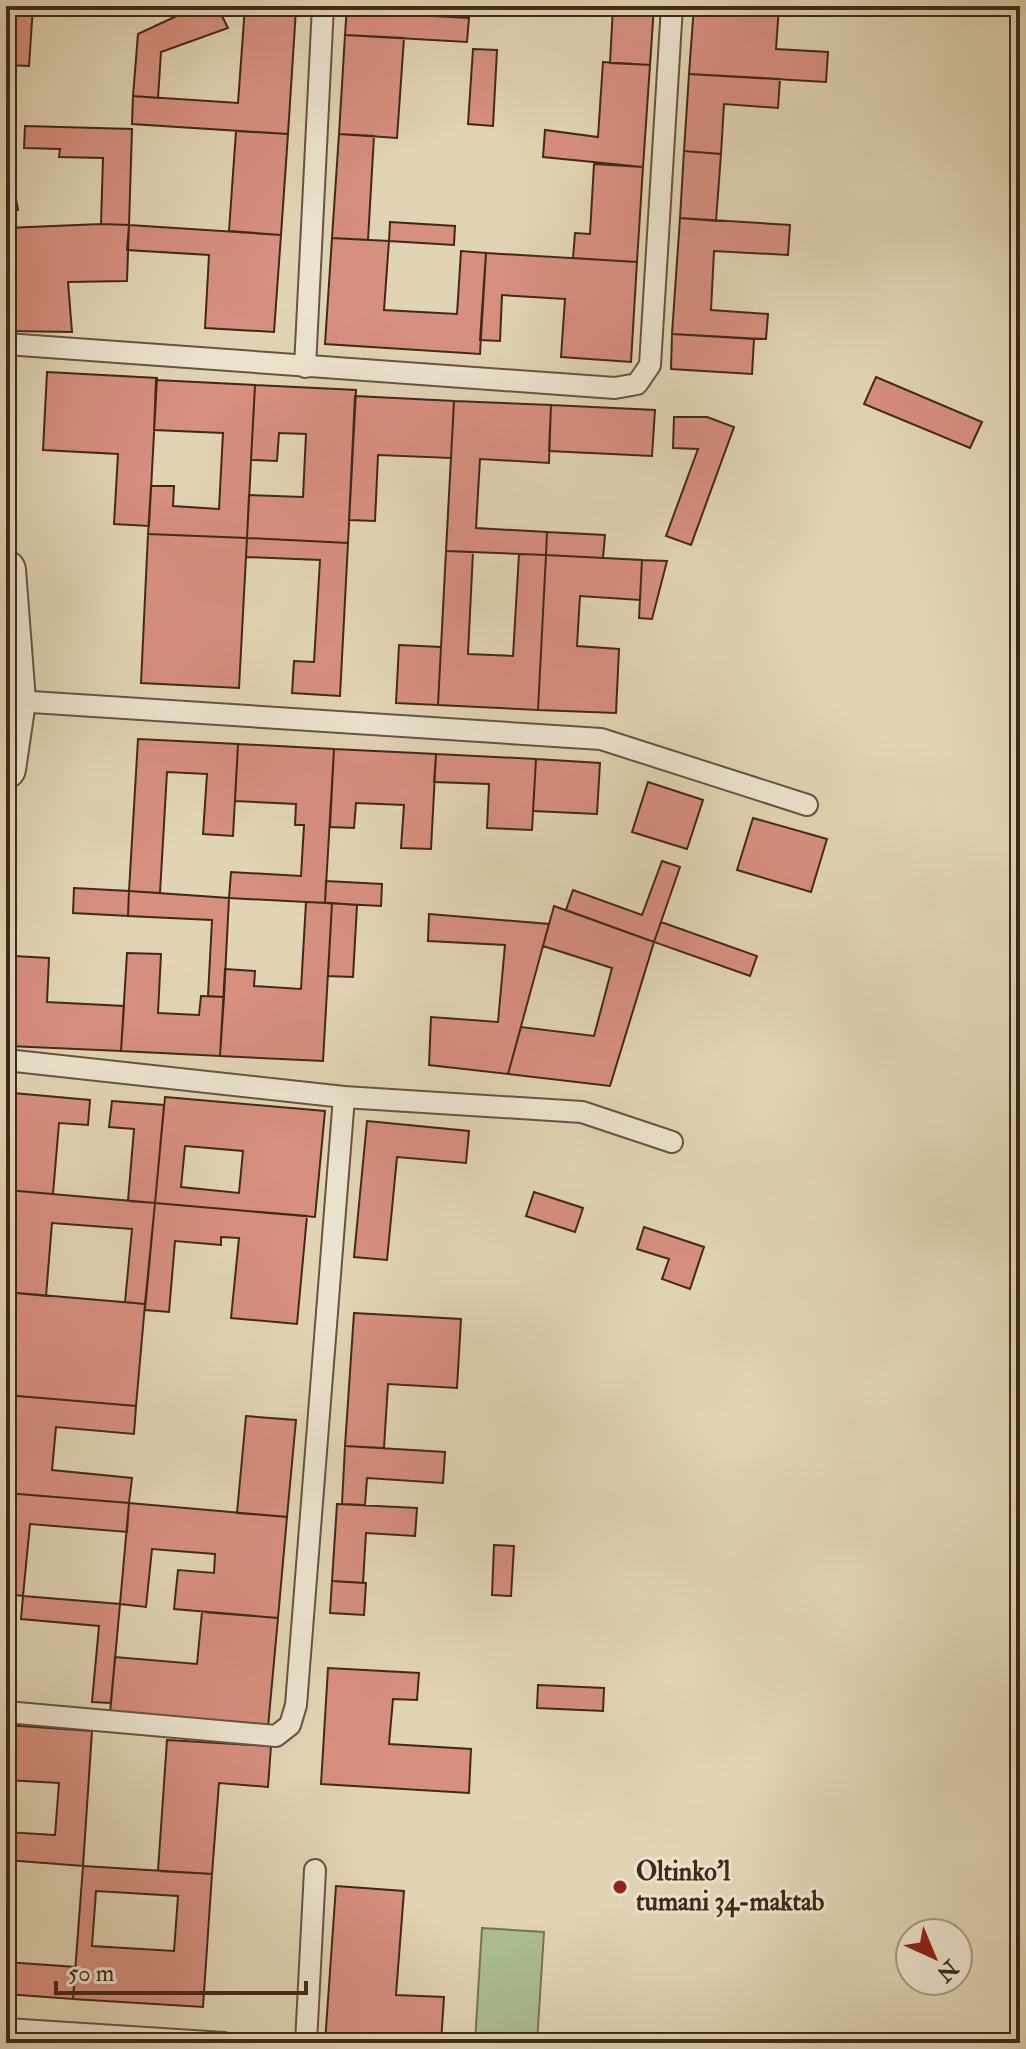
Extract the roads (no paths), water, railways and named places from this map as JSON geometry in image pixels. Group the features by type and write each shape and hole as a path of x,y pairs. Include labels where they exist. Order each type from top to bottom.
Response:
{"street":[{"path":"6,570 16,701 6,769"}],"lane":[{"path":"305,367 323,6"},
{"path":"6,344 615,388 637,384 650,365 672,6"},
{"path":"16,701 601,739 807,805"},
{"path":"6,1060 344,1097 582,1112 672,1142"},
{"path":"6,1712 276,1736 290,1725 296,1705 344,1097"},
{"path":"306,2043 315,1870"},
{"path":"6,2029 224,2043"}],"place":[{"name":"Oltinko'l tumani 34-maktab","path":"620,1887"}]}
